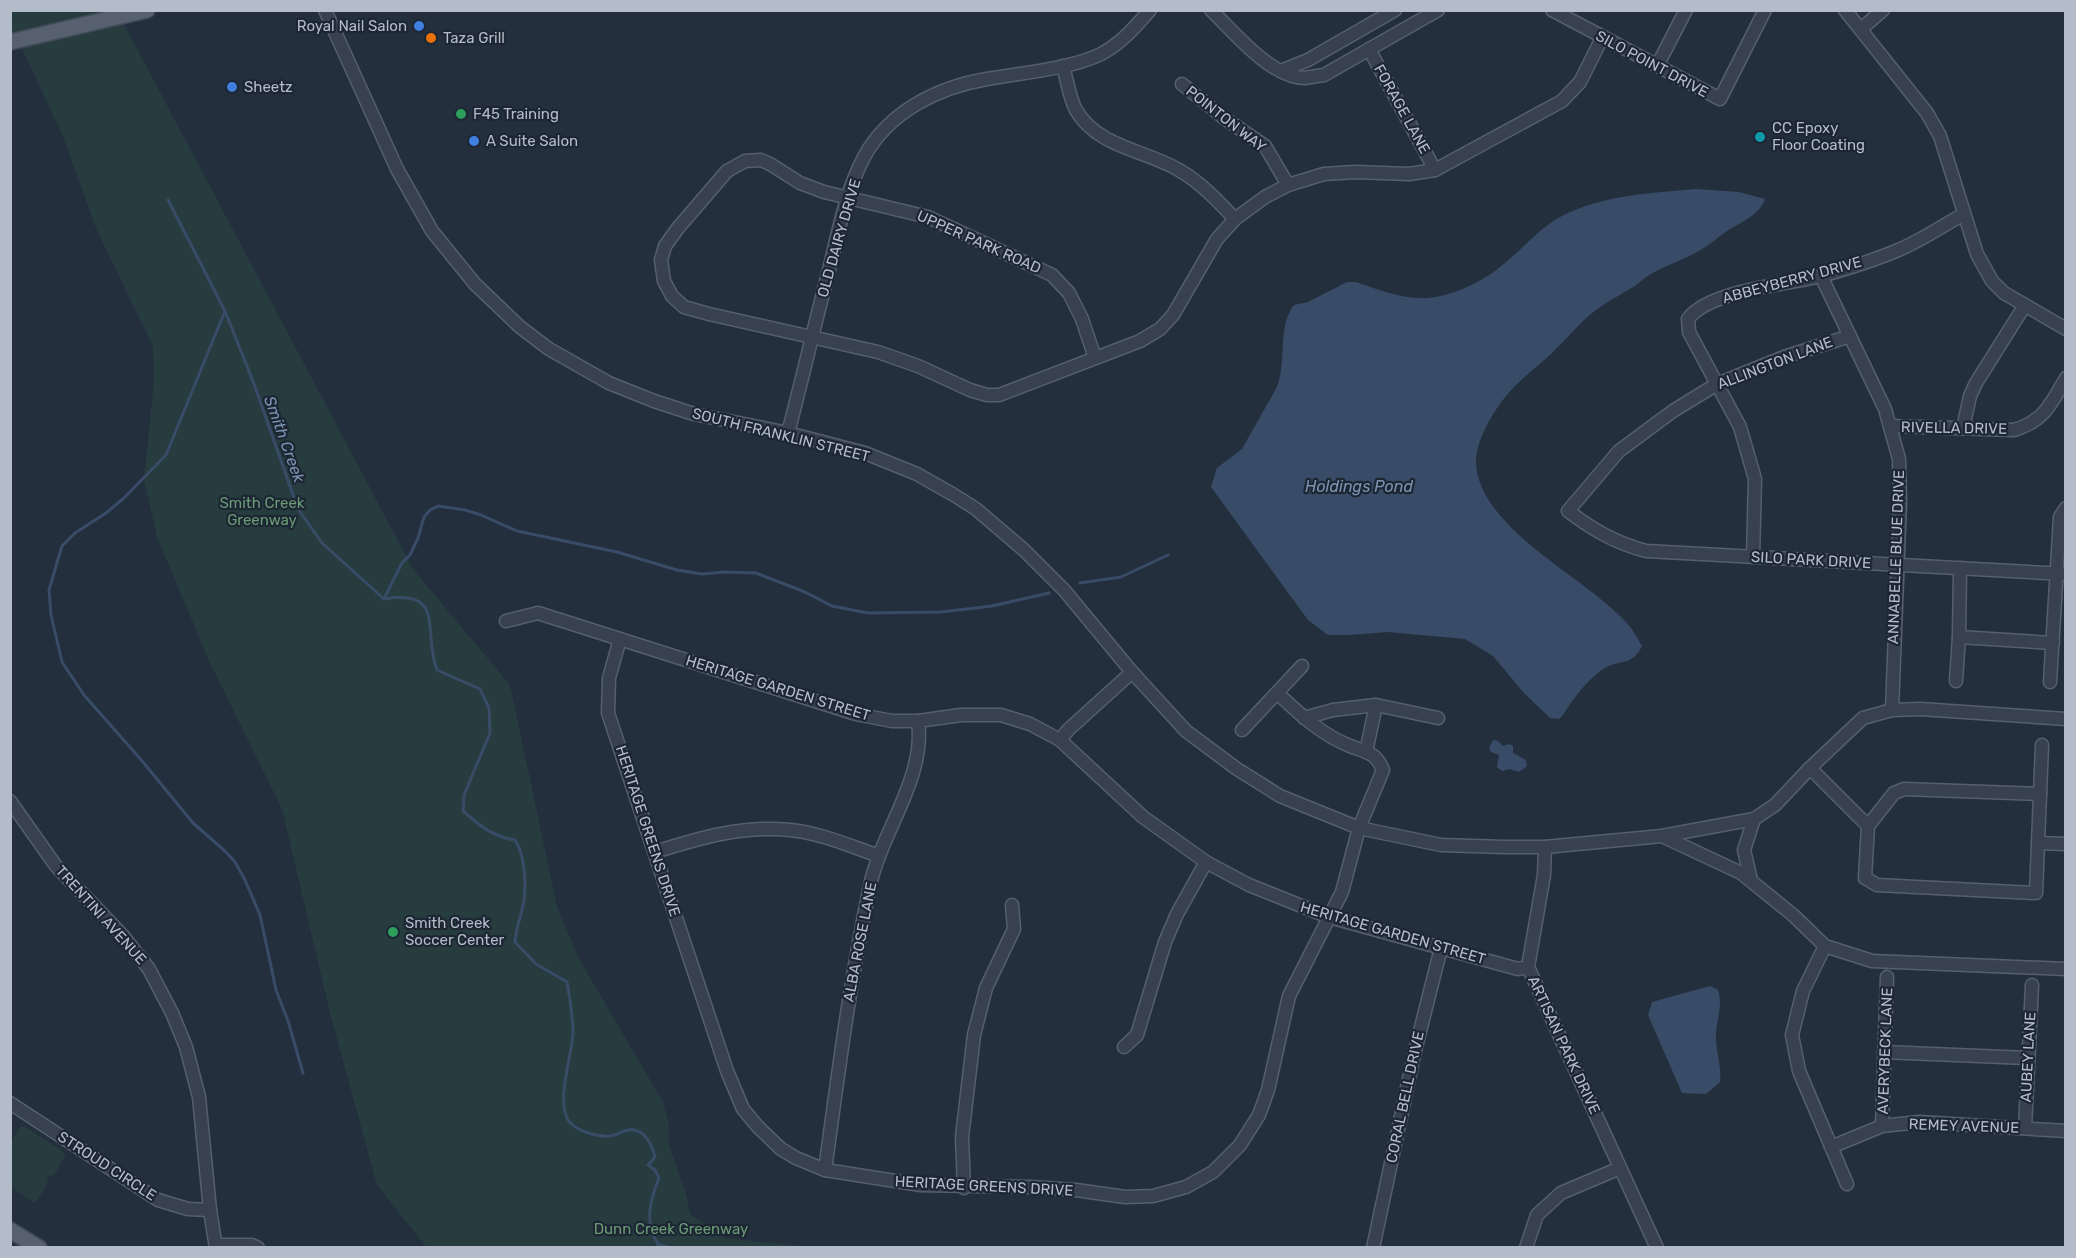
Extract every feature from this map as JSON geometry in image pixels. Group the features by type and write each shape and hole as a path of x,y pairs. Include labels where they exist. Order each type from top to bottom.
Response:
{"main road":[{"path":"10,42 147,10"},
{"path":"10,1230 39,1248"}],"street":[{"name":"SOUTH FRANKLIN STREET","path":"325,10 397,169 427,222 475,284 520,327 549,349 599,377 654,401 694,414 865,453 917,474 976,509 1024,550 1064,590 1132,672 1186,731 1237,769 1280,796 1359,828 1442,845 1545,847 1662,836 1754,819 1775,805 1863,718 1892,710 1920,709 2066,719"},
{"name":"OLD DAIRY DRIVE","path":"788,434 848,197 865,156 874,142 912,106 940,91 969,83 1063,66 1098,55 1124,38 1150,10"},
{"path":"1211,10 1272,67 1303,78 1324,75 1438,10"},
{"path":"1281,70 1308,60 1395,10"},
{"name":"SILO POINT DRIVE","path":"1552,10 1720,99 1765,10"},
{"path":"1657,66 1686,10"},
{"path":"1845,10 1927,113 1940,136 1977,254 1992,281 2004,293 2066,329"},
{"path":"1861,29 1883,10"},
{"path":"1435,170 1562,101 1580,82 1602,38"},
{"name":"FORAGE LANE","path":"1369,49 1435,170"},
{"path":"1063,66 1075,109 1088,128 1110,141 1179,170 1201,186 1234,219"},
{"name":"POINTON WAY","path":"1182,84 1224,118 1265,146 1288,185"},
{"name":"UPPER PARK ROAD","path":"1095,358 1082,319 1069,293 1052,275 928,217 824,192 800,183 761,160 745,161 727,171 684,220 666,246 661,260 664,281 672,296 684,306 708,314 880,353 918,366 987,396 999,395 1140,341 1160,329 1173,315 1216,239 1234,219 1265,197 1288,185 1324,174 1355,172 1409,174 1435,170"},
{"name":"ABBEYBERRY DRIVE","path":"1717,384 1689,332 1688,319 1694,310 1716,300 1821,276 1897,251 1964,214"},
{"name":"ANNABELLE BLUE DRIVE","path":"1821,276 1885,410 1899,459 1900,502 1892,710"},
{"path":"1963,428 1970,396 1976,383 2025,305"},
{"name":"ALLINGTON LANE","path":"1568,511 1619,451 1673,411 1717,384 1784,357 1850,336"},
{"name":"RIVELLA DRIVE","path":"1890,426 2014,430 2030,425 2041,417 2066,378"},
{"path":"1717,384 1740,427 1755,479 1753,557"},
{"path":"2050,682 2061,574 2060,517 2066,508"},
{"name":"SILO PARK DRIVE","path":"1568,511 1600,534 1622,544 1647,551 2061,574"},
{"path":"1956,681 1960,568"},
{"name":"HERITAGE GARDEN STREET","path":"506,621 538,613 856,714 892,721 918,721 961,715 1001,715 1030,724 1060,740 1143,817 1206,862 1249,885 1329,917 1518,969 1528,967"},
{"path":"1959,637 2053,643"},
{"name":"HERITAGE GREENS DRIVE","path":"620,639 609,678 608,713 723,1060 743,1109 781,1149 825,1170 921,1185 964,1188 1042,1188 1134,1197 1153,1196 1186,1187 1213,1172 1240,1145 1260,1115 1268,1090 1289,996 1342,892 1359,828 1383,770 1379,761 1366,752"},
{"path":"1242,730 1302,666"},
{"path":"1060,740 1132,672"},
{"path":"1276,693 1327,736 1366,752 1376,705"},
{"path":"1304,718 1333,710 1376,705 1438,718"},
{"name":"ALBA ROSE LANE","path":"825,1170 853,978 870,884 917,757 918,721"},
{"path":"2040,794 1904,789 1894,793 1868,826 1865,878 1877,885 2036,893 2042,745"},
{"path":"1810,768 1868,826"},
{"name":"TRENTINI AVENUE","path":"10,801 57,866 123,936 149,969 172,1013 186,1047 199,1096 210,1210 216,1246"},
{"path":"1751,880 1744,850 1754,819"},
{"path":"655,852 702,838 753,829 791,830 811,834 879,856"},
{"path":"1662,836 1741,873 1825,946 1872,961 2066,969"},
{"path":"2038,843 2066,844"},
{"name":"ARTISAN PARK DRIVE","path":"1545,847 1544,875 1528,967 1657,1248"},
{"path":"1124,1047 1137,1035 1165,942 1177,914 1206,862"},
{"path":"964,1188 962,1137 974,1035 986,988 1014,929 1012,905"},
{"path":"1825,946 1803,991 1792,1035 1799,1071 1847,1184"},
{"name":"CORAL BELL DRIVE","path":"1373,1248 1414,1055 1440,948"},
{"name":"AVERYBECK LANE","path":"1882,1126 1887,977"},
{"name":"AUBEY LANE","path":"2025,1128 2032,985"},
{"path":"1884,1052 2027,1058"},
{"name":"STROUD CIRCLE","path":"10,1103 158,1200 188,1209 210,1210"},
{"name":"REMEY AVENUE","path":"1831,1147 1882,1126 1918,1122 2066,1131"},
{"path":"1526,1248 1537,1215 1561,1193 1620,1168"},
{"path":"216,1246 252,1245 258,1248"}],"green space":[{"name":"Smith Creek Greenway","path":"10,11 117,11 413,569 510,685 557,906 579,959 663,1102 669,1126 669,1144 687,1197 690,1214 725,1238 809,1247 426,1247 377,1185 331,1017 282,809 209,661 157,537 144,480 154,380 153,346 97,231 62,134 18,40 11,36"},
{"path":"24,1126 64,1152 65,1157 54,1175 47,1176 48,1183 36,1202 11,1187 11,1142 20,1127"}],"water":[{"name":"Holdings Pond","path":"1696,189 1739,192 1765,199 1753,215 1708,246 1649,275 1589,316 1508,394 1483,433 1477,454 1476,463 1482,487 1495,509 1513,530 1606,603 1624,620 1642,646 1638,653 1633,658 1612,665 1595,675 1559,719 1550,718 1524,693 1493,656 1465,639 1388,632 1328,635 1308,620 1211,487 1217,468 1242,449 1277,387 1286,324 1294,305 1308,302 1347,282 1417,298 1452,293 1486,277 1546,226 1578,209 1628,196"},
{"path":"1493,740 1503,746 1509,744 1513,746 1513,753 1526,760 1527,766 1519,772 1510,769 1502,771 1497,767 1499,755 1491,752 1489,748"},
{"path":"1710,986 1718,990 1719,996 1716,1039 1720,1082 1706,1094 1682,1093 1648,1015 1652,1002"}],"waterway":[{"name":"Smith Creek","path":"168,200 225,311 254,384 298,509 322,543 384,599"},
{"path":"225,311 166,455 124,498 75,533 62,546 49,590 51,615 62,662 84,695 193,823 235,862 245,880 260,915 276,990 288,1021 303,1073"},
{"path":"384,599 402,563 410,555 424,517 438,506 481,515 517,531 617,552 677,570 702,574 756,573 805,592 832,606 868,613 941,612 992,606 1049,593"},
{"path":"1080,583 1121,577 1168,555"},
{"name":"Smith Creek","path":"384,599 404,598 417,601 424,607 428,616 437,670 480,689 489,708 490,733 464,795 463,811 493,833 515,840 521,853 525,878 525,893 515,942 536,964 567,982 573,1033 564,1089 565,1111 568,1120 576,1127 599,1135 610,1136 634,1130 643,1134 652,1147 655,1157 648,1165 655,1170 659,1178 653,1195 650,1220 658,1244 657,1248"},
{"path":"658,1244 671,1248"}],"place":[{"name":"Royal Nail Salon","path":"419,26"},
{"name":"Taza Grill","path":"431,38"},
{"name":"Sheetz","path":"232,87"},
{"name":"F45 Training","path":"461,114"},
{"name":"CC Epoxy Floor Coating","path":"1760,137"},
{"name":"A Suite Salon","path":"474,141"},
{"name":"Smith Creek Soccer Center","path":"393,932"}],"park label":[{"name":"Dunn Creek Greenway","path":"671,1229"}]}
